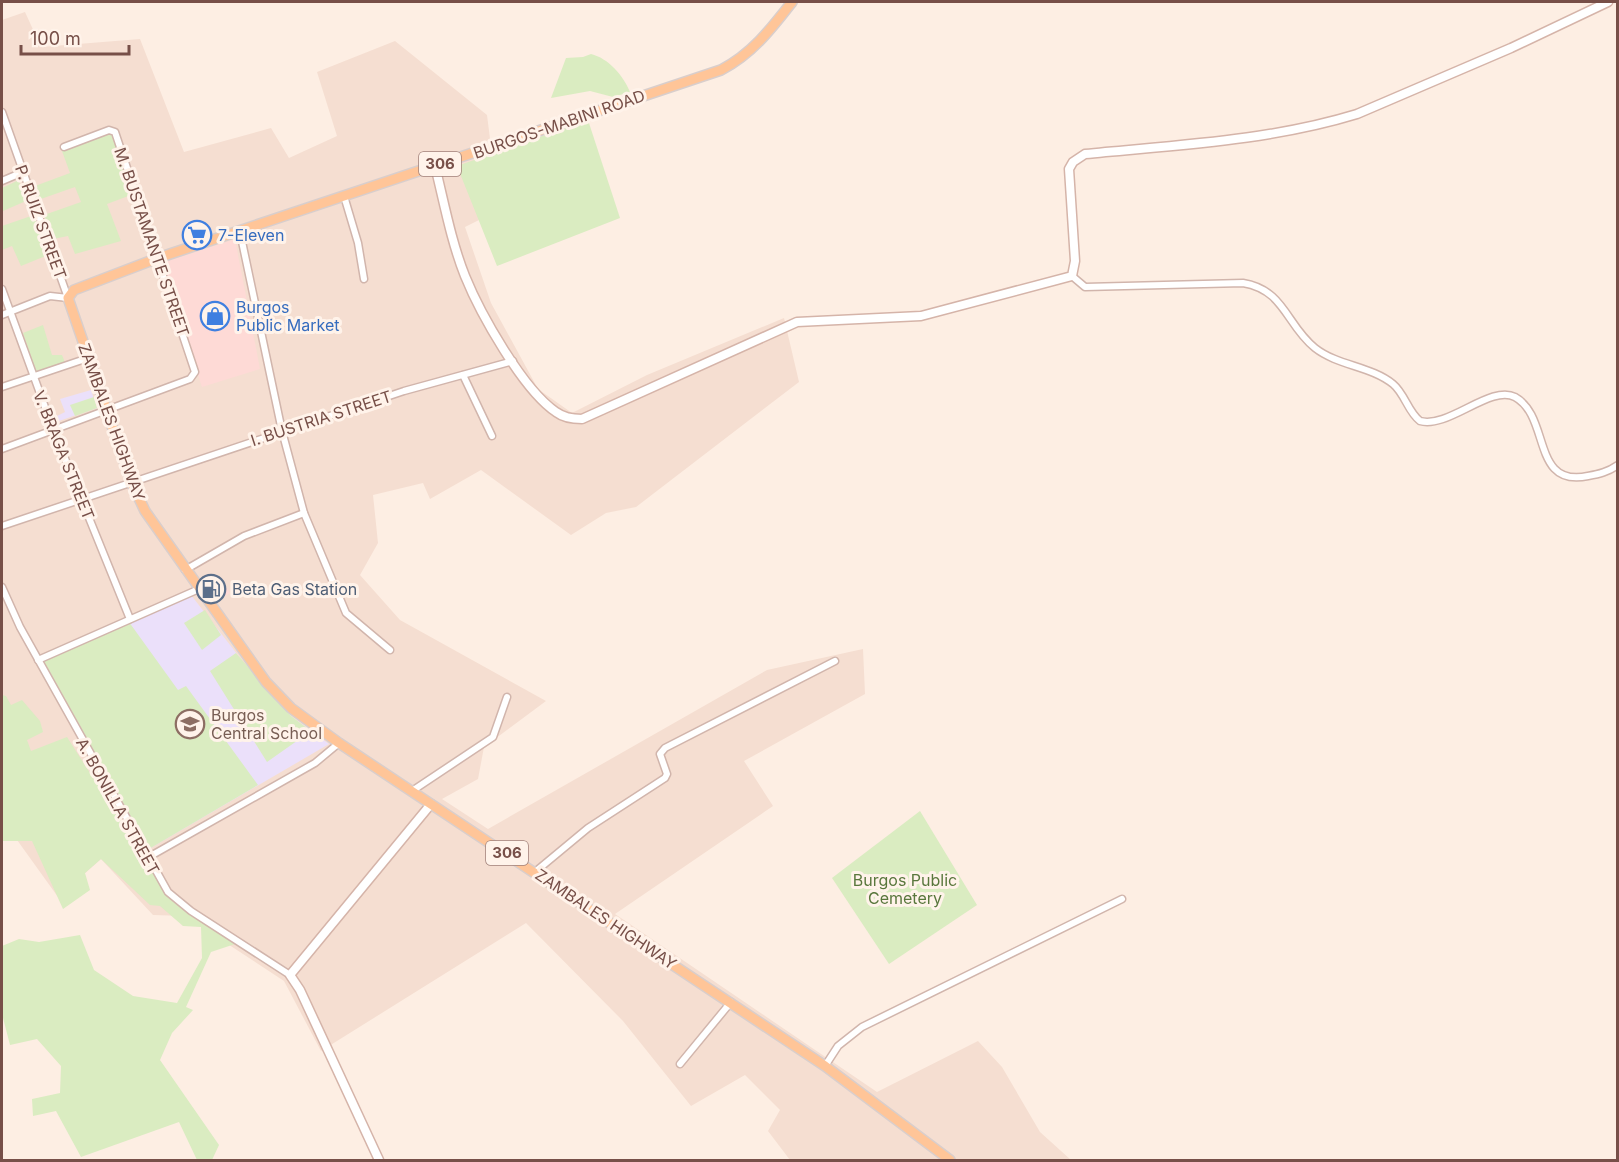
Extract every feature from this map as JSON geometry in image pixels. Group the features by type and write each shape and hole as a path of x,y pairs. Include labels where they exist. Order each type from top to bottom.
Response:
{"main road":[{"name":"BURGOS-MABINI ROAD","path":"68,298 74,290 158,258 721,70 741,60 764,38 792,2"},
{"name":"ZAMBALES HIGHWAY","path":"68,298 131,481 145,512 266,682 291,708 339,743 825,1066 950,1161"}],"street":[{"path":"1072,276 1075,261 1069,169 1079,157 1085,154 1258,136 1331,122 1357,114 1511,48 1608,2"},
{"name":"P. RUIZ STREET","path":"2,112 68,298"},
{"name":"M. BUSTAMANTE STREET","path":"64,147 109,130 115,132 195,370 190,379 106,410"},
{"path":"435,166 465,276 530,387 556,413 571,419 582,419 797,322 921,316 1072,276"},
{"path":"2,181 23,172"},
{"path":"344,196 358,243 364,279"},
{"path":"240,232 282,431 304,513 346,613 390,650"},
{"path":"1072,276 1085,287 1243,282 1260,286 1275,297 1299,332 1314,347 1338,361 1390,382 1420,421 1435,422 1494,398 1509,395 1521,401 1526,409 1557,472 1569,478 1581,478 1604,473 1617,465"},
{"name":"V. BRAGA STREET","path":"2,289 53,429 130,619"},
{"path":"2,315 50,296 68,298"},
{"path":"2,387 87,358"},
{"name":"I. BUSTRIA STREET","path":"2,526 82,497 404,391 513,361"},
{"path":"463,375 492,436"},
{"path":"2,449 106,410"},
{"path":"185,570 244,536 304,513"},
{"name":"A. BONILLA STREET","path":"2,587 38,660 160,882 176,900 290,975"},
{"path":"38,660 200,589"},
{"path":"535,872 574,838 665,778 667,774 660,754 665,748 835,661"},
{"path":"412,790 493,737 507,697"},
{"path":"147,858 315,763 339,743"},
{"path":"379,1161 308,1008 290,975 431,804"},
{"path":"825,1066 838,1047 862,1027 1122,899"},
{"path":"680,1064 731,1002"}],"shaded area":[{"path":"25,12 41,47 140,39 184,152 271,128 289,158 337,136 317,72 395,41 487,115 499,210 465,227 491,303 538,389 572,413 647,375 784,318 799,382 636,507 606,513 571,535 481,470 430,499 423,483 373,495 378,543 360,575 400,620 546,701 484,747 478,779 442,799 488,829 767,670 863,649 865,694 744,761 773,806 615,914 877,1092 978,1041 1002,1067 1040,1132 1071,1160 790,1160 768,1131 780,1110 745,1075 691,1106 623,1021 526,923 321,1051 284,981 185,916 153,915 101,859 58,897 7,826 2,766 2,20"},
{"name":"Burgos Public Market","path":"235,239 260,369 202,387 162,263"},
{"path":"91,390 97,408 59,421 57,416 65,412 60,399"},
{"name":"Beta Gas Station","path":"220,577 230,593 213,603 201,585"},
{"name":"Burgos Central School","path":"191,595 262,686 291,716 329,744 149,849 43,660"}],"green space":[{"path":"591,54 615,68 630,92 613,97 590,91 551,98 566,58"},
{"path":"588,120 620,218 497,266 457,166"},
{"path":"113,132 131,195 107,204 121,241 75,254 68,236 53,239 44,215 81,202 75,187 38,200 35,186 70,173 62,151"},
{"path":"19,180 26,201 3,211 2,188"},
{"path":"34,215 48,255 21,266 12,246 2,250 2,226"},
{"path":"43,325 52,355 62,355 66,365 37,375 23,333"},
{"path":"94,397 97,408 75,416 70,405"},
{"path":"205,610 221,635 202,650 184,623"},
{"name":"Burgos Central School","path":"129,622 178,690 186,686 258,785 149,849 43,660"},
{"path":"236,653 291,716 311,731 267,762 210,671"},
{"path":"2,695 6,696 11,705 22,700 40,721 43,732 27,740 31,751 67,737 172,901 201,920 201,924 203,921 238,943 211,952 186,1007 193,1010 172,1033 160,1060 219,1145 212,1160 197,1160 179,1122 81,1157 56,1111 33,1116 32,1099 60,1093 61,1066 37,1039 10,1045 2,1014 2,946 19,939 39,942 80,935 94,970 133,996 177,1003 202,958 201,927 183,926 160,906 150,905 101,859 85,873 90,890 63,909 32,841 2,841"},
{"name":"Burgos Public Cemetery","path":"920,811 977,905 889,964 832,878"}],"place":[{"name":"7-Eleven","path":"197,235"},
{"name":"Burgos Public Market","path":"215,316"},
{"name":"Beta Gas Station","path":"211,589"},
{"name":"Burgos Central School","path":"190,724"}]}
